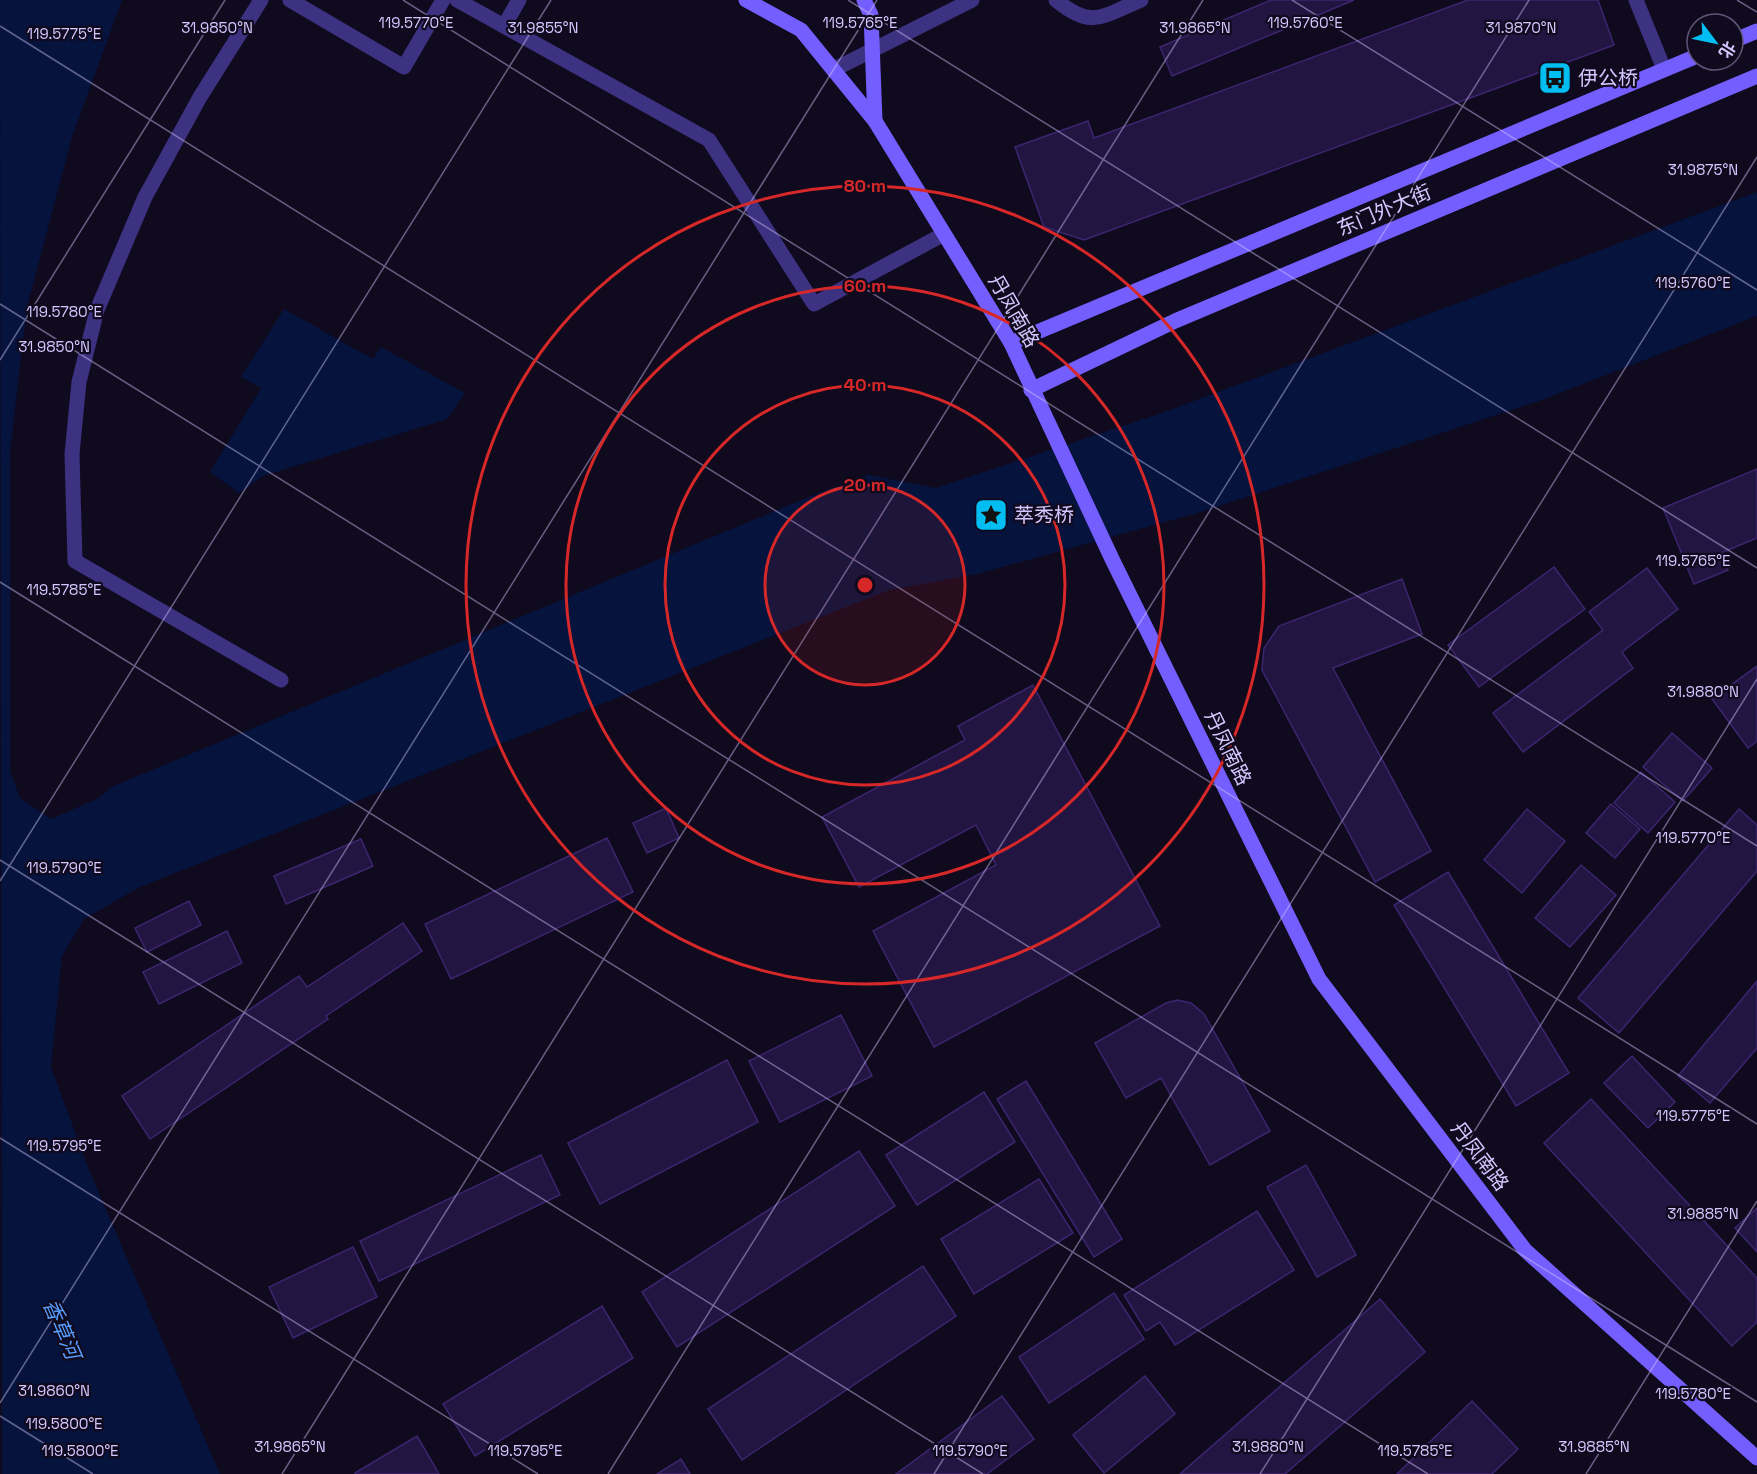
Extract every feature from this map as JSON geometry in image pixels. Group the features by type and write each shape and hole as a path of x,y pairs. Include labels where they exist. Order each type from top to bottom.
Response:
{"main road":[{"name":"丹凤南路","path":"746,0 801,30 875,121 1011,343 1112,559 1319,979 1525,1250 1757,1458"},
{"path":"864,0 871,15 875,121"},
{"name":"东门外大街","path":"1011,343 1685,61"},
{"name":"东门外大街","path":"1031,390 1175,321 1757,76"}],"lane":[{"path":"261,0 200,97 145,197 97,310 79,382 72,454 75,561 281,680"},
{"path":"290,0 404,67 443,0"},
{"path":"457,0 709,140 814,304 944,234"},
{"path":"504,26 519,0"},
{"path":"833,70 972,0"},
{"path":"1056,0 1074,15 1090,19 1141,0"},
{"path":"1636,0 1664,69"}],"water":[{"name":"香草河","path":"0,0 122,0 72,137 27,307 10,451 10,771 20,798 51,819 99,798 111,787 811,496 868,475 936,488 1156,415 1757,192 1757,316 1542,400 1201,512 977,574 889,590 140,887 84,919 62,956 51,1067 89,1170 220,1474 2,1474"},
{"path":"284,309 373,359 381,347 465,393 447,419 263,476 239,493 210,472 261,388 241,377"}],"building":[{"path":"1271,0 1354,0 1172,76 1160,47"},
{"path":"1468,0 1598,0 1614,45 1084,240 1044,227 1015,147 1088,121 1094,138"},
{"path":"1757,469 1757,538 1721,553 1728,570 1694,584 1663,508"},
{"path":"1554,567 1585,609 1479,687 1448,645"},
{"path":"1647,568 1678,609 1622,652 1633,668 1523,752 1493,713 1603,630 1589,612"},
{"path":"1402,579 1422,634 1333,668 1431,851 1375,882 1262,670 1264,648 1279,626"},
{"path":"1757,666 1757,741 1748,748 1712,699"},
{"path":"1033,685 1160,926 934,1047 873,931 996,865 976,825 859,887 822,817 965,740 958,726"},
{"path":"1672,733 1712,768 1683,801 1643,767"},
{"path":"1641,772 1675,802 1648,833 1614,803"},
{"path":"1611,804 1640,829 1615,858 1586,833"},
{"path":"666,808 679,838 647,853 633,823"},
{"path":"1527,809 1565,841 1522,893 1484,860"},
{"path":"1739,809 1757,825 1757,871 1619,1033 1578,998"},
{"path":"607,838 633,892 451,979 425,924"},
{"path":"361,839 373,866 286,904 274,876"},
{"path":"1581,865 1616,895 1570,947 1535,918"},
{"path":"1448,872 1569,1073 1516,1106 1394,905"},
{"path":"189,901 201,925 147,952 135,928"},
{"path":"403,923 422,951 326,1016 328,1019 150,1139 122,1096 299,976 307,987"},
{"path":"227,931 242,963 159,1004 143,972"},
{"path":"1757,981 1757,1048 1710,1103 1678,1076"},
{"path":"1177,1000 1191,1003 1204,1014 1270,1131 1210,1165 1161,1078 1126,1098 1095,1043 1166,1003"},
{"path":"841,1015 872,1076 780,1122 749,1061"},
{"path":"1632,1056 1675,1102 1648,1128 1604,1083"},
{"path":"727,1060 758,1122 600,1204 568,1143"},
{"path":"1026,1081 1122,1239 1094,1257 997,1099"},
{"path":"984,1092 1015,1142 917,1205 886,1155"},
{"path":"1591,1099 1757,1278 1757,1322 1732,1346 1544,1143"},
{"path":"859,1151 895,1206 677,1347 642,1292"},
{"path":"541,1155 560,1195 379,1281 360,1241"},
{"path":"1306,1165 1356,1255 1317,1277 1267,1187"},
{"path":"1039,1179 1073,1233 974,1294 941,1239"},
{"path":"1757,1208 1757,1252 1735,1228"},
{"path":"1257,1211 1294,1270 1175,1345 1160,1322 1146,1331 1124,1295"},
{"path":"353,1247 377,1297 293,1338 269,1287"},
{"path":"923,1266 956,1316 742,1460 708,1409"},
{"path":"1114,1293 1144,1339 1049,1403 1019,1357"},
{"path":"1380,1299 1425,1352 1285,1474 1180,1474"},
{"path":"602,1306 633,1358 475,1456 443,1404"},
{"path":"1145,1376 1175,1414 1104,1473 1073,1435"},
{"path":"1002,1396 1034,1439 987,1474 896,1474"},
{"path":"1472,1401 1518,1449 1492,1474 1397,1474"},
{"path":"417,1436 439,1474 355,1474 355,1473"},
{"path":"681,1459 690,1474 657,1474"}],"place":[{"name":"伊公桥","path":"1555,78"},
{"name":"萃秀桥","path":"991,515"}]}
